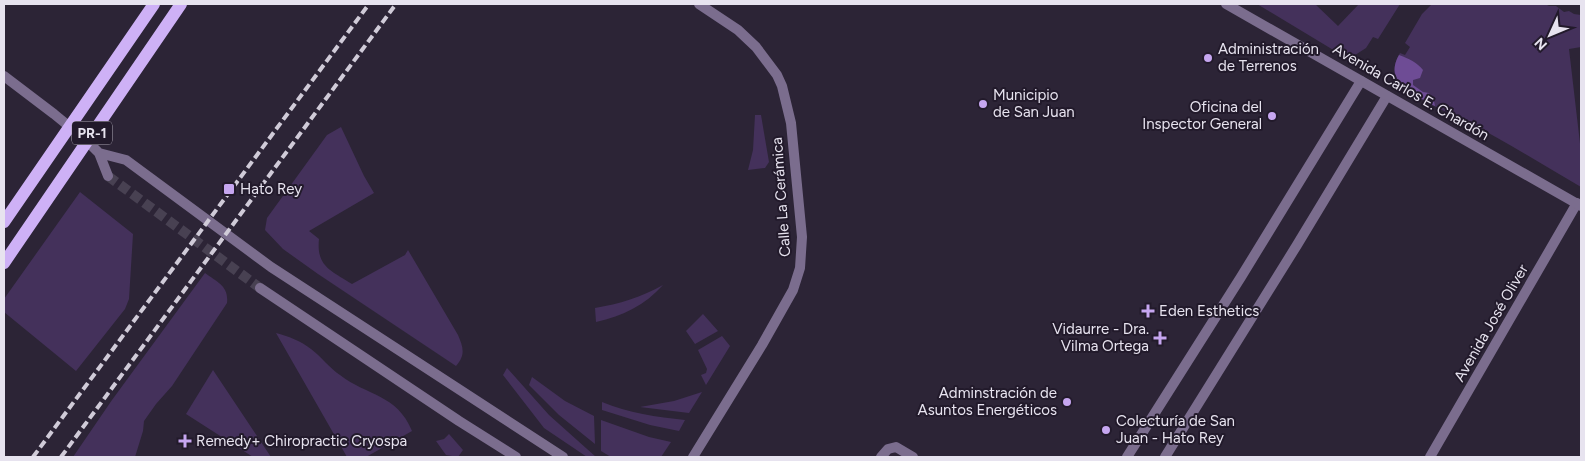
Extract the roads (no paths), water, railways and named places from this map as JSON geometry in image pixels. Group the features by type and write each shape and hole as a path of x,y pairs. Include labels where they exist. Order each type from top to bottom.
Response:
{"main road":[{"name":"PR-1","path":"4,222 154,4"},
{"name":"PR-1","path":"4,263 181,4"}],"street":[{"name":"Avenida Carlos E. Chardón","path":"1226,4 1579,204"},
{"name":"Calle La Cerámica","path":"693,457 758,353 793,290 800,268 802,237 791,123 779,80 756,47 738,30 702,5"},
{"path":"4,76 87,141 98,153 108,176"},
{"path":"1127,457 1241,277 1361,81"},
{"path":"1165,457 1387,96"},
{"path":"98,153 126,160 271,267 563,457"},
{"name":"Avenida José Oliver","path":"1430,457 1579,204"},
{"path":"260,288 516,457"},
{"path":"880,457 888,450 896,447 913,457"}],"tunnel":[{"path":"108,176 260,288"}],"railway":[{"path":"33,457 369,4"},
{"path":"61,457 396,4"}],"place":[{"name":"Administración de Terrenos","path":"1208,58"},
{"name":"Municipio de San Juan","path":"983,104"},
{"name":"Oficina del Inspector General","path":"1272,116"},
{"name":"Hato Rey","path":"229,189"},
{"name":"Eden Esthetics","path":"1148,311"},
{"name":"Vidaurre - Dra. Vilma Ortega","path":"1160,338"},
{"name":"Adminstración de Asuntos Energéticos","path":"1067,402"},
{"name":"Colecturía de San Juan - Hato Rey","path":"1106,430"},
{"name":"Remedy+ Chiropractic Cryospa","path":"185,441"}]}
